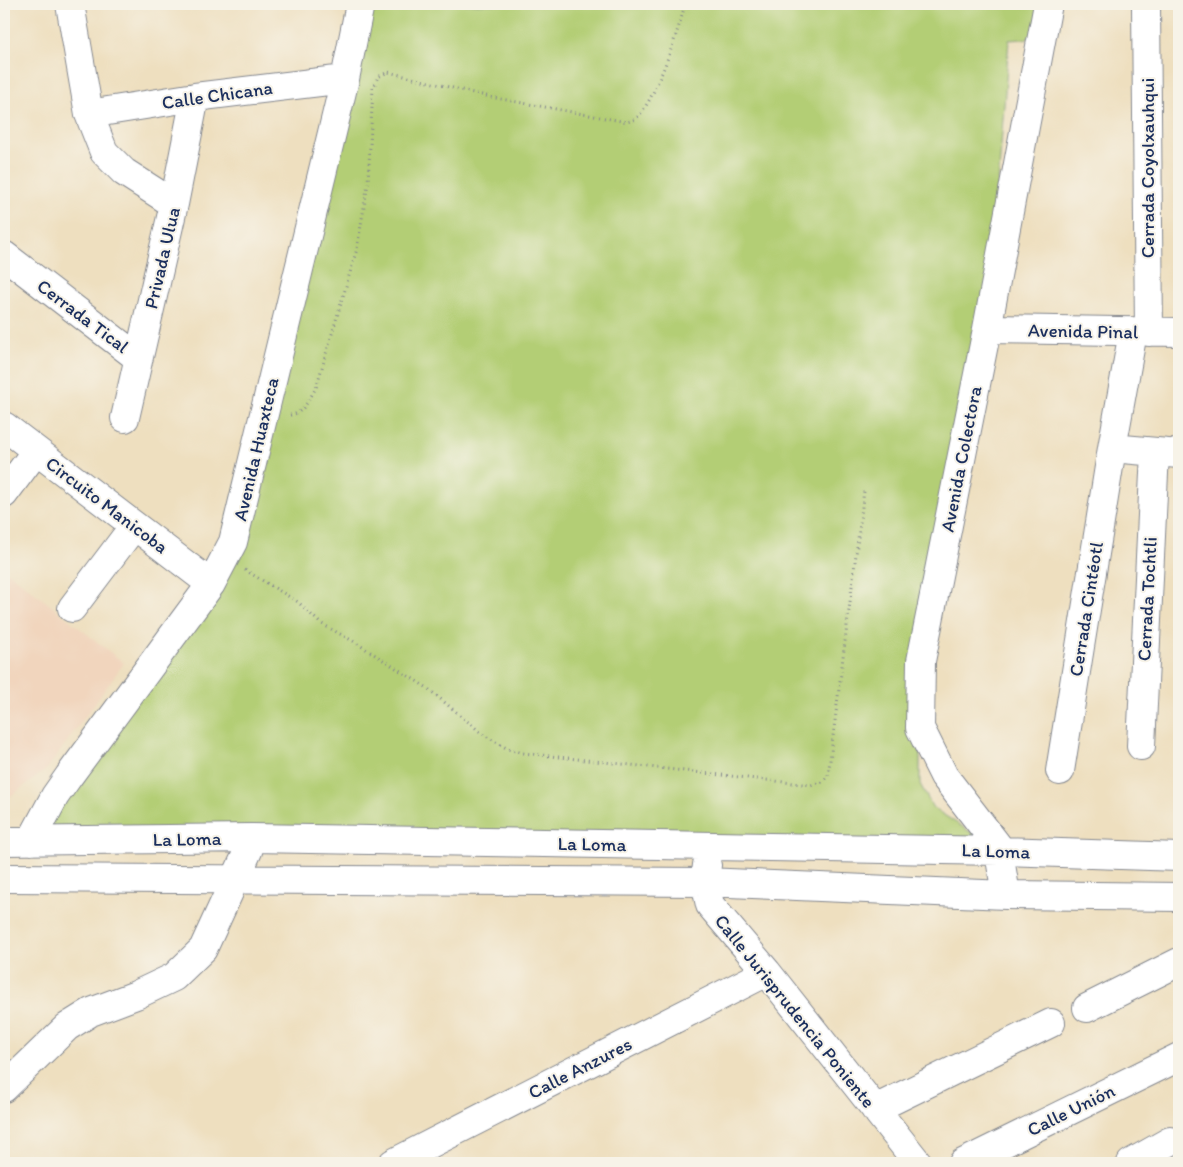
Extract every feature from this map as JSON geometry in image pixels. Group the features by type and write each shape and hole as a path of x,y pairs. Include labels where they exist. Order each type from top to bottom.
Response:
{"street":[{"path":"70,4 90,114 104,152 124,172 174,204"},
{"name":"Avenida Huaxteca","path":"31,841 55,796 211,584 233,542 345,79 360,4"},
{"name":"Avenida Colectora","path":"1006,894 1000,851 994,840 944,776 920,728 921,662 987,329 1048,4"},
{"name":"Cerrada Coyolxauhqui","path":"1141,332 1146,4"},
{"name":"Calle Chicana","path":"90,114 195,97 345,79"},
{"name":"Privada Ulua","path":"125,418 174,204 195,97"},
{"name":"Cerrada Tical","path":"4,255 138,358"},
{"name":"Avenida Pinal","path":"987,329 1179,332"},
{"name":"Cerrada Cintéotl","path":"1060,770 1112,448 1141,332"},
{"name":"Circuito Manicoba","path":"4,426 211,584"},
{"path":"1112,448 1167,453"},
{"path":"4,494 36,451"},
{"name":"Cerrada Tochtli","path":"1141,746 1167,453"},
{"path":"72,608 134,526"},
{"path":"4,1088 67,1027 91,1012 136,995 174,977 204,949 252,838"},
{"name":"La Loma","path":"4,841 252,838 1000,851 1179,857"},
{"name":"Calle Jurisprudencia Poniente","path":"710,846 705,882 710,905 767,972 918,1163"},
{"path":"4,878 705,882 1006,894 1179,897"},
{"path":"1087,1008 1179,962"},
{"name":"Calle Anzures","path":"393,1163 767,972"},
{"path":"875,1109 1051,1023"},
{"name":"Calle Unión","path":"962,1163 1179,1057"},
{"path":"1131,1163 1170,1141"}],"path":[{"path":"264,414 293,415 304,408 316,388 357,248 368,183 374,88 378,77 388,72 490,97 627,122 636,119 652,94 681,24 685,4"},
{"path":"225,558 298,602 320,623 426,687 484,735 508,749 523,753 811,785 822,782 828,776 864,491"}],"shaded area":[{"path":"4,569 124,663 47,769 4,801"}],"green space":[{"path":"360,4 1043,4 1036,38 1009,40 987,329 920,728 920,784 933,808 1000,851 31,841 211,584"}]}
